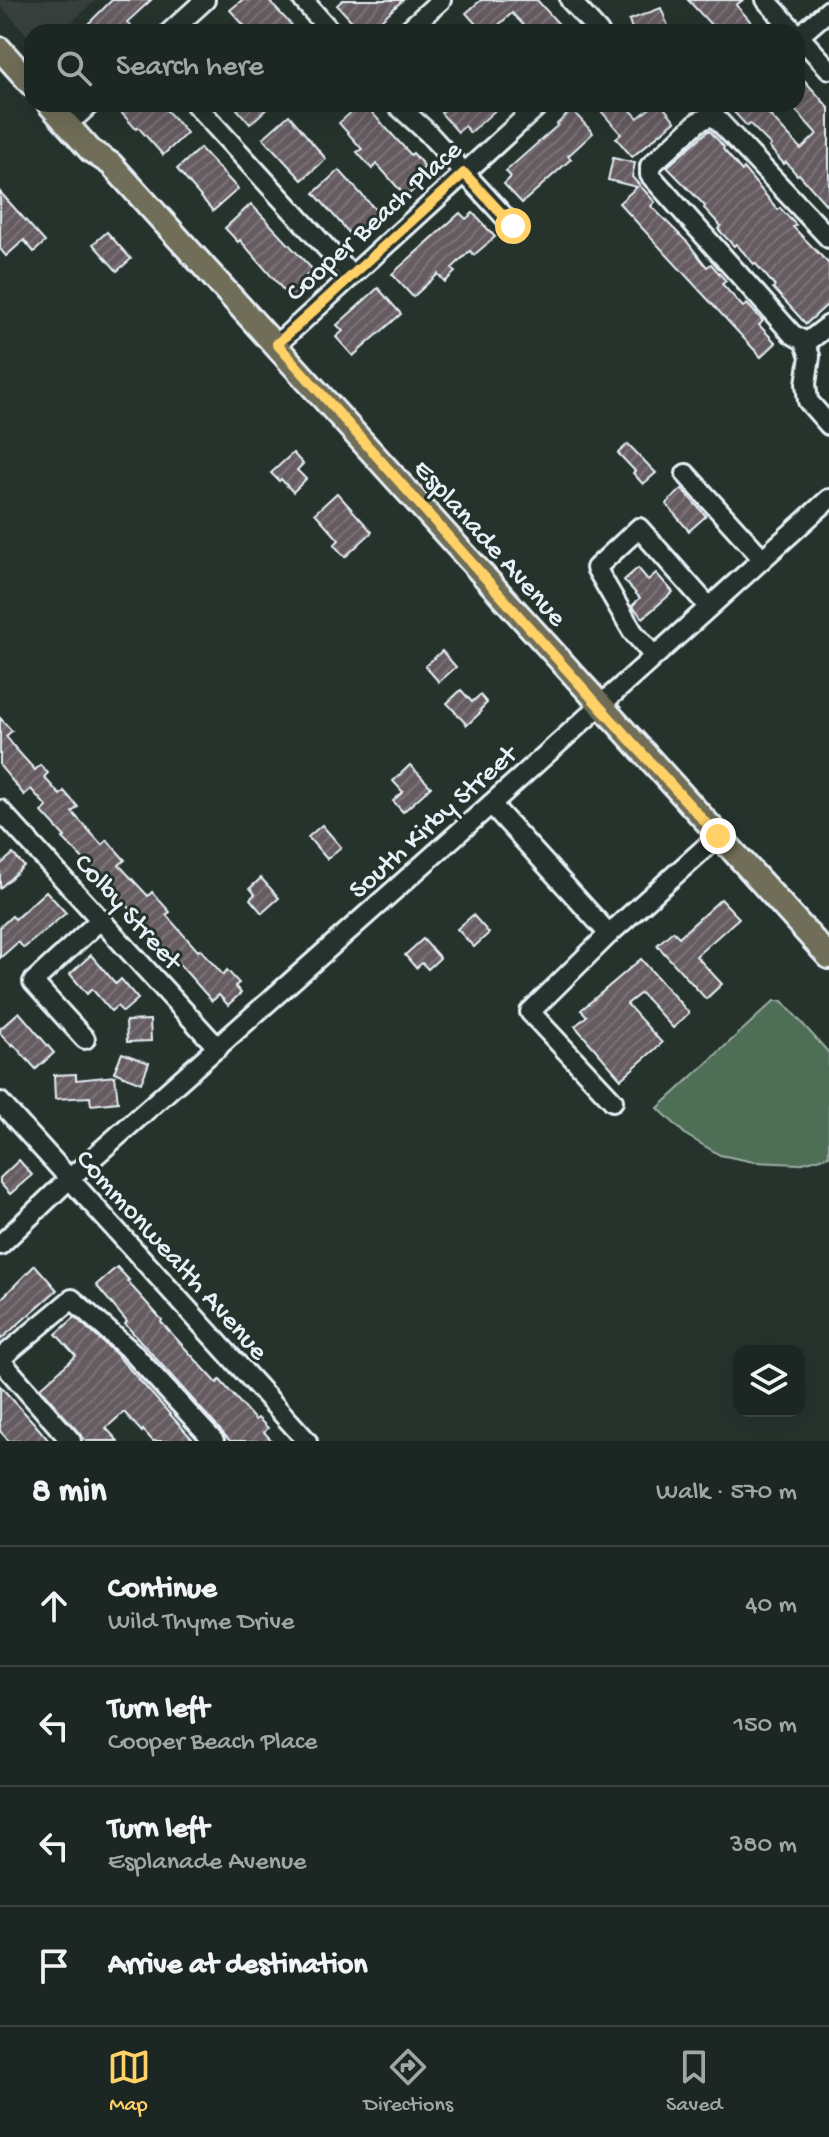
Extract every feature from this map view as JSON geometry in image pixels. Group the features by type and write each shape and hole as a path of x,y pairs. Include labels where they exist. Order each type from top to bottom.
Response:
{"main road":[{"path":"0,29 24,56"},
{"path":"0,49 24,76"},
{"name":"Esplanade Avenue","path":"56,112 91,151 111,164 277,344 599,706 829,957"},
{"name":"Esplanade Avenue","path":"81,112 111,164"}],"street":[{"path":"179,24 205,0"},
{"path":"303,0 324,24"},
{"path":"415,24 441,0"},
{"path":"570,0 592,24"},
{"path":"766,0 788,24"},
{"path":"805,28 829,10"},
{"path":"805,43 829,69"},
{"path":"202,112 351,275"},
{"path":"405,112 513,226"},
{"name":"Cooper Beach Place","path":"277,344 531,112"},
{"path":"829,238 713,115 698,122 650,166 650,175 792,334 804,341 810,356 806,384 808,401 829,425"},
{"path":"804,341 829,325"},
{"path":"686,474 762,558"},
{"name":"South Kirby Street","path":"0,1245 68,1180 829,499"},
{"path":"654,656 633,632 596,568 639,528 708,606"},
{"path":"491,804 609,934"},
{"name":"Colby Street","path":"1,813 218,1048"},
{"path":"613,1101 530,1012 609,934 718,836"},
{"path":"85,1039 33,982 100,920"},
{"name":"Commonwealth Avenue","path":"0,1102 307,1441"},
{"path":"71,1441 0,1360 72,1299 131,1351 214,1441"}],"shaded area":[{"path":"0,0 96,0 70,24 24,24 24,31 0,5"}],"green space":[{"path":"774,1001 782,1001 829,1053 829,1156 799,1164 754,1162 720,1155 686,1135 658,1108"}],"building":[{"path":"112,0 151,0 127,22 129,24 88,24"},
{"path":"242,0 268,0 290,24 243,24 230,10"},
{"path":"343,0 403,0 377,24 354,24 337,5"},
{"path":"481,0 537,0 559,24 522,24 512,13 500,24 476,24 466,13"},
{"path":"688,0 743,0 736,5 753,24 710,24"},
{"path":"661,8 667,24 630,24 629,20"},
{"path":"805,81 829,108 829,208 799,174 786,162 784,164 769,147 771,145 734,112 767,112 801,149 817,134 797,112 805,112"},
{"path":"121,112 168,112 187,133 163,155 138,127 136,129"},
{"path":"240,112 263,112 250,124"},
{"path":"352,112 371,112 425,167 419,172 425,179 406,197 377,164 372,169 357,152 362,149 339,123"},
{"path":"493,112 470,133 465,126 458,132 441,113"},
{"path":"574,112 593,133 568,156 571,159 522,203 504,184 511,177 506,171"},
{"path":"602,112 632,112 638,118 645,112 668,112 675,121 632,157 616,138 621,134"},
{"path":"289,115 326,159 302,180 263,138"},
{"path":"709,130 742,171 744,169 829,264 829,303 806,324 755,263 718,229 721,226 705,206 667,167"},
{"path":"200,148 238,189 213,211 177,169"},
{"path":"613,158 635,163 632,177 655,202 651,206 707,267 711,264 726,281 722,284 743,307 747,304 763,321 759,325 776,343 761,357 619,203 637,187 608,180"},
{"path":"339,170 383,218 363,236 357,229 351,235 314,193"},
{"path":"0,192 45,242 34,252 24,240 6,256 0,249"},
{"path":"251,204 313,270 306,276 312,283 292,300 240,240 238,242 225,228"},
{"path":"460,213 466,219 473,213 495,237 474,255 470,251 452,268 455,272 445,282 438,274 413,297 392,274"},
{"path":"107,232 131,259 117,271 93,244"},
{"path":"378,288 401,314 353,356 336,337 343,331 337,325"},
{"path":"628,444 656,473 643,484 618,453"},
{"path":"293,453 303,464 297,470 306,479 293,492 271,473"},
{"path":"682,489 706,516 689,531 666,504"},
{"path":"337,493 372,532 345,557 334,545 339,540 315,513"},
{"path":"638,568 648,580 656,573 673,592 643,618 632,606 640,598 624,580"},
{"path":"442,651 456,667 439,682 425,666"},
{"path":"461,690 472,702 480,695 487,703 467,725 447,703"},
{"path":"0,718 12,731 6,736 16,749 35,770 40,765 48,773 44,777 60,795 64,791 78,807 72,812 102,845 107,840 125,860 119,865 148,896 152,892 170,912 166,915 198,951 200,949 223,975 227,970 239,983 235,986 241,993 228,1005 219,995 212,1001 63,838 42,812 47,807 31,789 24,795 0,766"},
{"path":"410,765 431,787 403,812 393,801 403,792 393,781"},
{"path":"322,825 341,847 327,859 308,837"},
{"path":"13,854 24,866 0,888 0,865"},
{"path":"261,878 279,898 262,913 250,899 255,894 250,888"},
{"path":"46,891 66,913 24,948 18,942 0,958 0,927 12,916 15,919"},
{"path":"721,899 739,918 696,956 722,984 706,999 657,945 673,931 679,937"},
{"path":"473,915 489,933 474,947 457,929"},
{"path":"423,939 440,958 428,969 422,963 416,968 405,955"},
{"path":"91,955 116,984 121,979 138,999 123,1012 117,1006 111,1011 92,989 87,994 70,974"},
{"path":"641,959 689,1013 673,1028 641,993 627,1004 662,1043 621,1079 575,1026 587,1016 581,1010"},
{"path":"19,1012 54,1053 36,1069 0,1033 0,1029"},
{"path":"150,1020 151,1041 127,1042 126,1021"},
{"path":"122,1053 149,1063 141,1083 114,1072"},
{"path":"76,1074 76,1080 115,1076 118,1102 91,1105 90,1097 55,1099 54,1075"},
{"path":"19,1160 32,1175 10,1194 0,1183 0,1178"},
{"path":"35,1265 57,1290 0,1340 0,1300"},
{"path":"117,1267 161,1322 217,1383 220,1380 255,1420 258,1418 268,1428 264,1432 272,1441 230,1441 125,1324 127,1322 96,1285"},
{"path":"75,1317 116,1354 194,1441 153,1441 124,1412 106,1428 118,1441 86,1441 40,1388 76,1356 56,1334"},
{"path":"0,1386 49,1441 9,1441 0,1431"}],"route":[{"path":"513,226 464,173 277,344 718,836"}]}
